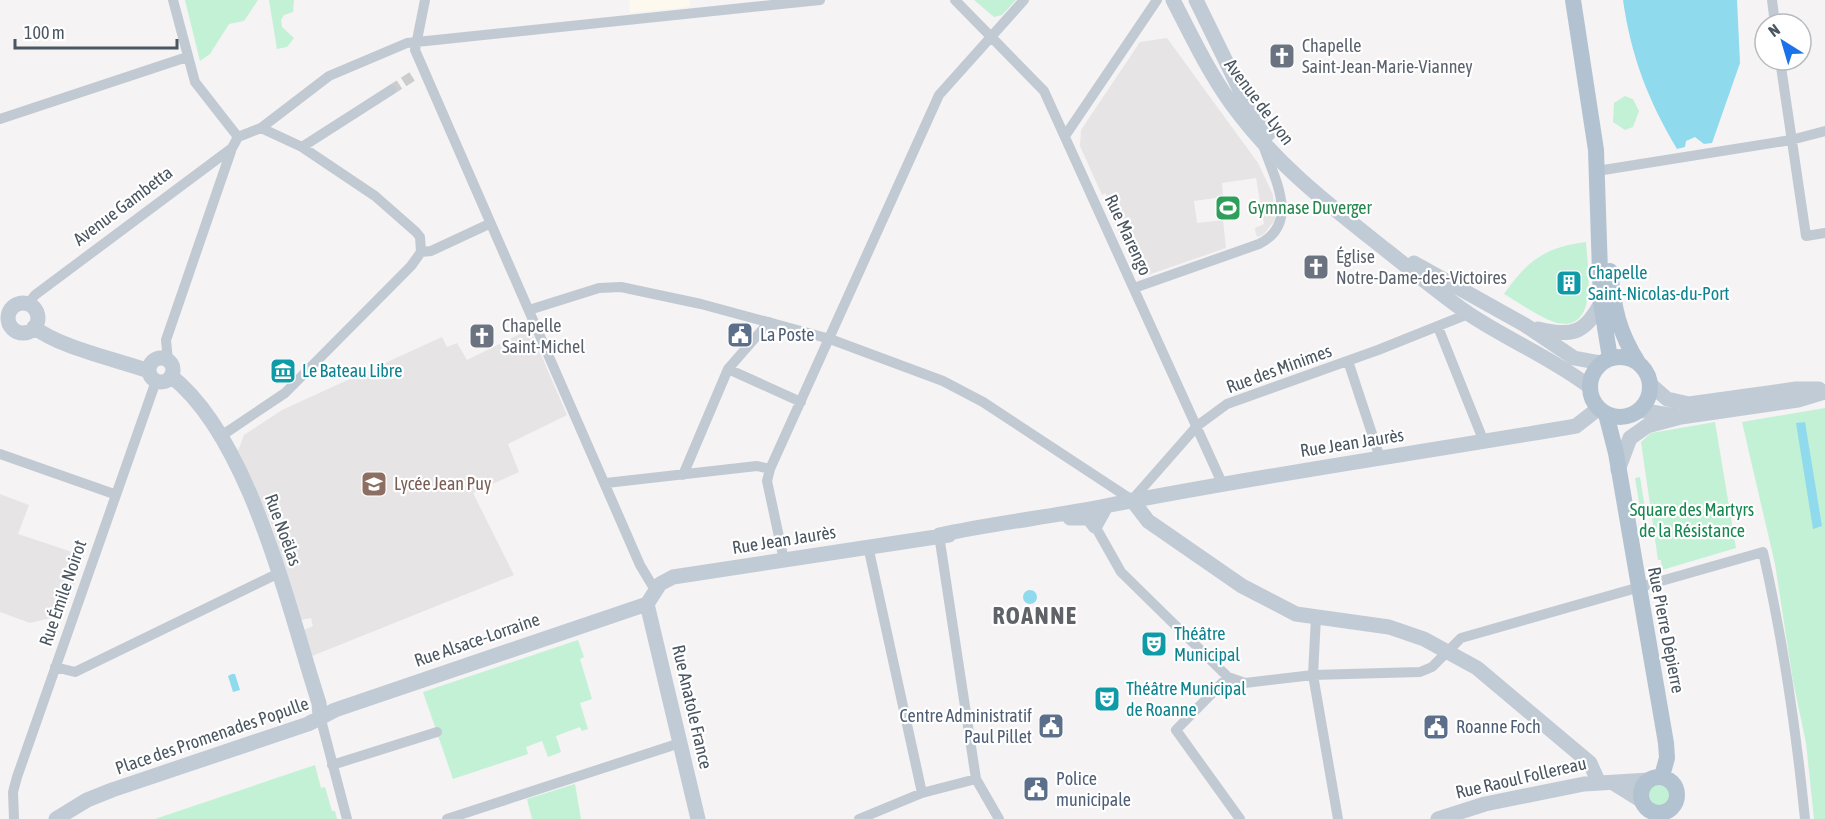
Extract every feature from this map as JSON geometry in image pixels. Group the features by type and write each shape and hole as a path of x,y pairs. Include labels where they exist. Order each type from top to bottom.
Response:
{"main road":[{"path":"1573,0 1597,171 1601,303 1606,361"},
{"path":"1600,217 1607,238 1615,316 1627,344 1646,373 1650,384 1648,398 1634,413 1602,411 1590,387 1593,373 1606,361 1625,357 1639,364"},
{"name":"Rue Pierre Dépierre","path":"1602,411 1617,461 1666,743 1667,758 1655,778"},
{"name":"Rue Pierre Dépierre","path":"1617,461 1620,435 1634,413"},
{"name":"Rue Pierre Dépierre","path":"1666,743 1672,757 1681,819"},
{"path":"1655,778 1671,780 1677,796 1665,812 1651,811 1642,789 1655,778"}],"street":[{"path":"173,0 195,82 238,136 261,128 329,76 415,42 510,34 723,5 820,0"},
{"path":"425,0 415,42 420,72 529,310 640,565 655,590 647,604"},
{"name":"Rue Marengo","path":"955,0 1044,91 1222,483"},
{"path":"784,560 767,481 770,469 939,95 1024,0"},
{"path":"1065,136 1157,0"},
{"name":"Avenue de Lyon","path":"1173,0 1211,73 1262,143 1283,165 1335,211 1433,290 1468,314 1568,370 1590,387"},
{"name":"Avenue de Lyon","path":"1196,0 1232,75 1262,127 1281,152 1335,211"},
{"path":"0,118 187,57"},
{"path":"1782,72 1806,236 1825,233"},
{"path":"302,147 391,90"},
{"path":"220,436 285,393 411,266 421,252 420,237 411,226 375,196 302,147 261,128"},
{"path":"1597,171 1791,141 1825,131"},
{"name":"Avenue Gambetta","path":"28,304 35,295 232,148 238,136"},
{"path":"1134,288 1259,244 1275,233 1283,216 1282,205 1262,143"},
{"path":"34,327 43,334 163,382 170,369 166,340 232,148"},
{"path":"421,252 431,251 489,224"},
{"name":"Avenue de Lyon","path":"1375,241 1525,325 1574,358 1606,361"},
{"path":"529,310 599,288 621,287 770,322 830,339 944,381 983,402 1132,500 1148,521 1242,586 1296,614 1389,627 1424,639 1477,668 1590,763 1606,782"},
{"path":"20,303 28,304 37,314 34,327 26,332 16,331 4,321 12,307 20,303"},
{"path":"1525,325 1556,334 1570,333 1588,324 1601,303"},
{"name":"Rue des Minimes","path":"1132,500 1197,426 1227,404 1348,361 1468,314"},
{"path":"683,475 728,369 770,322"},
{"path":"1438,327 1484,442"},
{"path":"152,376 151,363 157,359 170,369"},
{"path":"1348,361 1380,458"},
{"name":"Rue Noëlas","path":"170,369 194,398 220,436 252,501 279,573 319,703 320,716"},
{"path":"728,369 801,402"},
{"name":"Rue Émile Noirot","path":"14,819 13,792 17,777 152,376"},
{"path":"1650,384 1674,402 1717,407"},
{"path":"1617,461 1635,433 1647,426 1717,407 1748,402 1798,400 1825,390"},
{"name":"Rue Jean Jaurès","path":"939,535 967,528 1106,506 1222,483 1576,426 1602,411"},
{"path":"1634,413 1681,417"},
{"path":"0,454 114,494"},
{"path":"606,483 757,466 770,469"},
{"path":"1106,506 1095,526 1121,572 1228,677 1245,683 1313,675 1420,672 1432,667 1458,641 1637,586 1763,552 1778,617 1796,728 1805,819"},
{"name":"Rue Jean Jaurès","path":"655,590 666,579 673,577 939,535 992,531 1081,517 1089,518 1095,526"},
{"path":"939,535 976,779 999,819"},
{"path":"868,546 922,793"},
{"path":"55,667 75,672 279,573"},
{"name":"Rue Alsace-Lorraine","path":"320,716 647,604"},
{"name":"Rue Anatole France","path":"647,604 698,819"},
{"path":"1316,617 1313,675 1338,819"},
{"path":"1228,677 1176,730 1240,819"},
{"name":"Place des Promenades Populle","path":"56,819 95,796 308,724 320,716 347,819"},
{"path":"332,765 437,732"},
{"path":"447,819 680,743"},
{"name":"Rue Raoul Follereau","path":"1438,819 1485,804 1606,782 1655,778"},
{"path":"859,819 922,793 976,779"},
{"name":"Rue Raoul Follereau","path":"1606,782 1651,811"}],"shaded area":[{"path":"629,0 690,0 690,7 630,13"},
{"path":"1167,38 1258,163 1273,195 1275,220 1264,234 1258,237 1255,228 1264,224 1256,178 1222,183 1223,197 1194,201 1197,223 1223,220 1226,248 1145,276 1138,273 1108,209 1106,193 1102,195 1080,146 1081,130 1140,42"},
{"name":"Lycée Jean Puy","path":"530,329 567,415 508,444 519,472 473,493 514,575 312,656 304,630 313,626 311,618 301,620 271,523 238,451 244,435 282,410 442,337 447,347 457,343 467,360"},
{"path":"0,494 29,505 18,534 84,556 63,615 30,623 0,612"}],"green space":[{"path":"185,0 258,0 244,21 229,24 210,54 200,61"},
{"path":"269,0 294,0 293,12 284,15 281,20 282,27 294,38 287,47 277,49"},
{"path":"974,0 1016,0 1002,15 994,17"},
{"path":"1625,96 1633,99 1639,111 1633,127 1625,130 1613,122 1614,103"},
{"path":"1586,242 1588,294 1580,317 1571,323 1551,321 1504,294 1529,264 1538,258 1559,248"},
{"path":"1825,408 1825,819 1814,819 1806,743 1793,681 1775,564 1742,422"},
{"name":"Square des Martyrs de la Résistance","path":"1715,422 1736,548 1662,570 1661,560 1658,560 1641,442 1651,433"},
{"path":"1640,477 1645,508 1640,509 1635,478"},
{"path":"578,640 584,657 580,659 592,699 580,703 588,729 582,731 580,727 556,736 561,752 548,757 542,741 526,747 528,754 453,779 423,692"},
{"path":"315,765 321,788 325,787 332,811 335,811 337,819 155,819"},
{"path":"575,784 581,819 532,819 527,799"},
{"path":"1659,784 1667,787 1670,795 1667,803 1659,806 1651,803 1648,795 1651,787"}],"water":[{"path":"1623,0 1737,0 1740,63 1712,143 1704,144 1695,137 1686,141 1685,147 1677,149 1657,113 1642,77 1626,20"},
{"path":"1805,422 1822,526 1813,529 1796,423"},
{"path":"1027,590 1033,590 1037,597 1033,604 1027,604 1023,600 1023,594"},
{"path":"235,674 240,690 233,692 228,676"}],"tunnel":[{"path":"391,90 416,74"}],"place":[{"name":"Chapelle Saint-Jean-Marie-Vianney","path":"1282,56"},
{"name":"Gymnase Duverger","path":"1228,208"},
{"name":"Église Notre-Dame-des-Victoires","path":"1316,267"},
{"name":"Chapelle Saint-Nicolas-du-Port","path":"1569,283"},
{"name":"La Poste","path":"740,335"},
{"name":"Chapelle Saint-Michel","path":"482,336"},
{"name":"Le Bateau Libre","path":"283,371"},
{"name":"Lycée Jean Puy","path":"374,484"},
{"name":"Théâtre Municipal","path":"1154,644"},
{"name":"Théâtre Municipal de Roanne","path":"1107,699"},
{"name":"Centre Administratif Paul Pillet","path":"1051,726"},
{"name":"Roanne Foch","path":"1436,727"},
{"name":"Police municipale","path":"1036,789"}],"district":[{"name":"ROANNE","path":"1035,616"}]}
